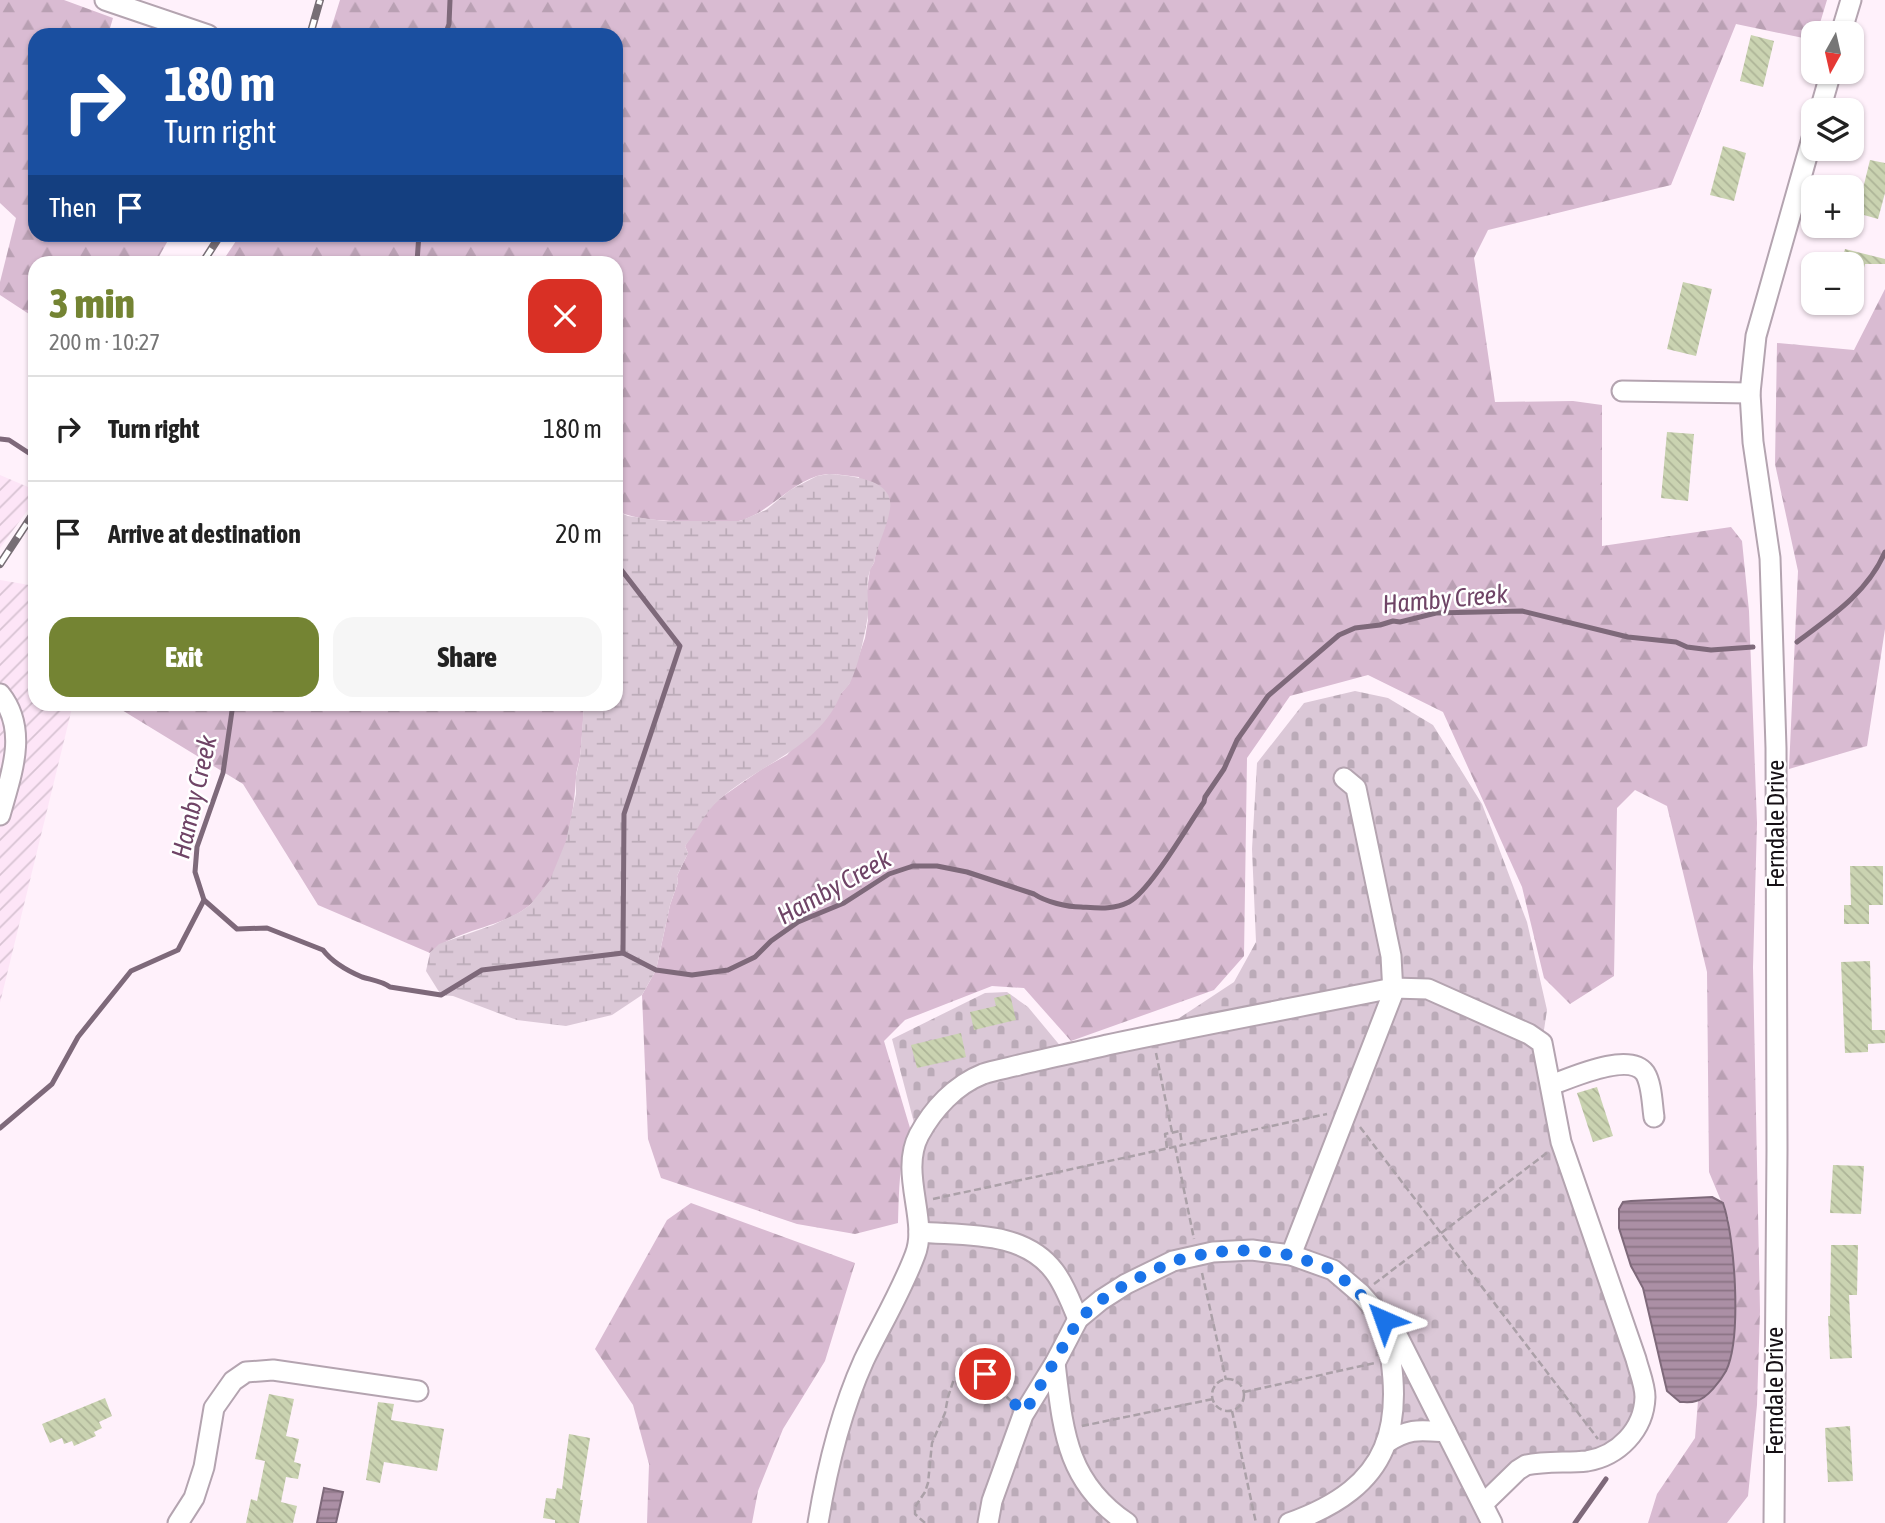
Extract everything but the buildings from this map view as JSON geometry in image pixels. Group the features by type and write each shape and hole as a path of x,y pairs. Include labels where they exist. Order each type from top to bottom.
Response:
{"street":[{"path":"107,0 188,28"},
{"path":"1845,21 1851,0"},
{"name":"Ferndale Drive","path":"1774,1523 1776,748 1770,558 1753,442 1749,393 1755,335 1805,161"},
{"path":"1622,391 1749,393"},
{"path":"0,694 13,713 16,740 7,770 0,815"},
{"path":"1291,1255 1393,993 1391,956 1356,788 1344,778"},
{"path":"818,1523 825,1481 844,1413 864,1362 917,1252 919,1232 914,1203 913,1161 918,1138 935,1110 957,1089 983,1074 1152,1036 1393,988 1428,989 1530,1034 1542,1043 1561,1142 1636,1359 1645,1395 1643,1412 1634,1429 1622,1446 1611,1455 1588,1461 1526,1465 1483,1504"},
{"path":"1551,1085 1606,1066 1636,1066 1644,1073 1649,1085 1654,1117"},
{"path":"919,1232 1013,1241 1031,1250 1054,1269 1079,1319"},
{"path":"988,1523 992,1501 1025,1412 1079,1319 1126,1284 1173,1261 1213,1252 1252,1250 1291,1255 1333,1270 1360,1294 1396,1333 1492,1523"},
{"path":"1289,1523 1338,1500 1366,1479 1384,1452 1393,1402 1392,1360 1384,1320"},
{"path":"1055,1363 1069,1451 1086,1484 1107,1508 1127,1523"},
{"path":"178,1523 194,1498 204,1467 214,1408 233,1381 246,1372 273,1370 418,1391"},
{"path":"1386,1443 1414,1429 1446,1432"}],"path":[{"path":"1152,1036 1172,1132"},
{"path":"914,1203 1347,1110 1611,1455"},
{"path":"1167,1148 1165,1134 1172,1132 1180,1131 1182,1145"},
{"path":"1360,1294 1561,1142"},
{"path":"1175,1146 1226,1380"},
{"path":"1244,1392 1392,1360"},
{"path":"925,1523 915,1514 915,1507 928,1483 932,1443 946,1413 954,1379 972,1371 979,1371 1025,1412"},
{"path":"1226,1380 1236,1381 1244,1392 1241,1404 1232,1411 1218,1408 1213,1399 1213,1389 1226,1380"},
{"path":"1065,1429 1213,1399"},
{"path":"1232,1411 1255,1523"}],"shaded area":[{"path":"0,475 28,487 28,510 0,548"},
{"path":"0,580 28,585 28,711 71,711 0,1003"},
{"path":"1712,1197 1723,1203 1731,1239 1735,1312 1731,1356 1726,1371 1709,1393 1694,1402 1680,1402 1667,1391 1643,1288 1631,1266 1619,1228 1619,1209 1623,1202"},
{"path":"324,1488 343,1492 336,1523 317,1523"}],"green space":[{"path":"0,0 64,0 113,18 110,28 28,28 28,242 167,242 159,256 28,256 28,313 0,295 0,282 16,218 0,203"},
{"path":"340,0 1827,0 1821,21 1801,21 1801,38 1736,24 1671,185 1488,230 1474,258 1495,402 1573,401 1602,405 1602,546 1731,527 1742,541 1749,611 1757,823 1753,967 1760,1311 1757,1405 1748,1496 1727,1523 1648,1523 1657,1494 1695,1438 1698,1401 1708,1394 1729,1220 1709,1172 1707,972 1667,806 1635,790 1617,808 1614,976 1570,1004 1544,978 1522,887 1443,712 1368,675 1290,696 1247,758 1244,956 1214,990 1071,1041 1024,988 992,986 905,1020 884,1041 910,1128 902,1163 898,1223 855,1234 797,1224 661,1178 648,1139 642,995 656,970 670,905 678,882 677,876 688,853 685,846 708,810 719,799 762,769 787,755 849,684 865,638 868,620 866,598 870,569 876,551 859,477 832,474 817,476 798,485 753,516 739,521 663,520 623,514 623,256 226,256 235,242 623,242 623,28 331,28"},
{"path":"1885,289 1885,629 1867,746 1789,769 1798,571 1775,464 1777,343 1854,350"},
{"path":"829,474 869,481 885,491 890,499 889,516 868,577 868,614 856,668 850,683 818,729 787,754 720,799 685,846 688,853 677,876 678,882 670,905 656,970 642,995 612,1015 566,1026 517,1020 453,996 441,995 426,971 430,953 439,944 493,925 520,912 530,905 550,880 566,841 576,794 583,711 623,711 623,514 664,521 740,521 766,510 790,490 817,476"},
{"path":"1355,691 1388,698 1433,725 1482,804 1527,922 1547,1010 1542,1043 1645,1395 1622,1446 1540,1463 1483,1504 1492,1523 809,1523 917,1252 918,1138 892,1039 985,993 1007,992 1028,1007 1067,1054 1152,1036 1234,982 1256,942 1252,849 1257,763 1304,703"},
{"path":"123,711 583,711 580,757 568,835 563,854 545,889 533,903 517,914 448,940 430,953 318,905 243,784"},
{"path":"691,1203 855,1263 825,1361 783,1429 758,1491 752,1523 647,1523 649,1464 633,1405 595,1349 667,1220"}],"waterway":[{"path":"448,28 450,0"},
{"path":"417,256 418,242"},
{"name":"Hamby Creek","path":"0,439 9,440 28,452"},
{"name":"Hamby Creek","path":"1797,642 1836,613 1859,591 1885,552"},
{"path":"623,572 680,646 624,814 623,953"},
{"name":"Hamby Creek","path":"232,711 223,773 197,847 195,872 204,900 237,929 267,928 323,950 341,966 362,977 390,987 441,995 482,970 623,953 656,970 692,975 728,970 755,957 771,941 798,922 844,903 889,874 913,866 937,866 967,872 1063,905 1099,908 1123,905 1138,895 1168,856 1224,769 1237,740 1268,696 1339,635 1355,628 1400,622 1436,613 1522,611 1628,637 1676,642 1687,647 1711,650 1753,647"},
{"path":"0,1128 52,1084 78,1037 131,971 178,950 204,900"},
{"path":"1575,1523 1606,1479"}],"railway":[{"path":"312,28 320,0"},
{"path":"207,256 216,242"},
{"path":"0,564 28,522"}],"route":[{"path":"985,1374 1025,1412 1079,1319 1101,1300 1126,1284 1173,1261 1213,1252 1252,1250 1291,1255 1333,1270 1384,1320"}]}
